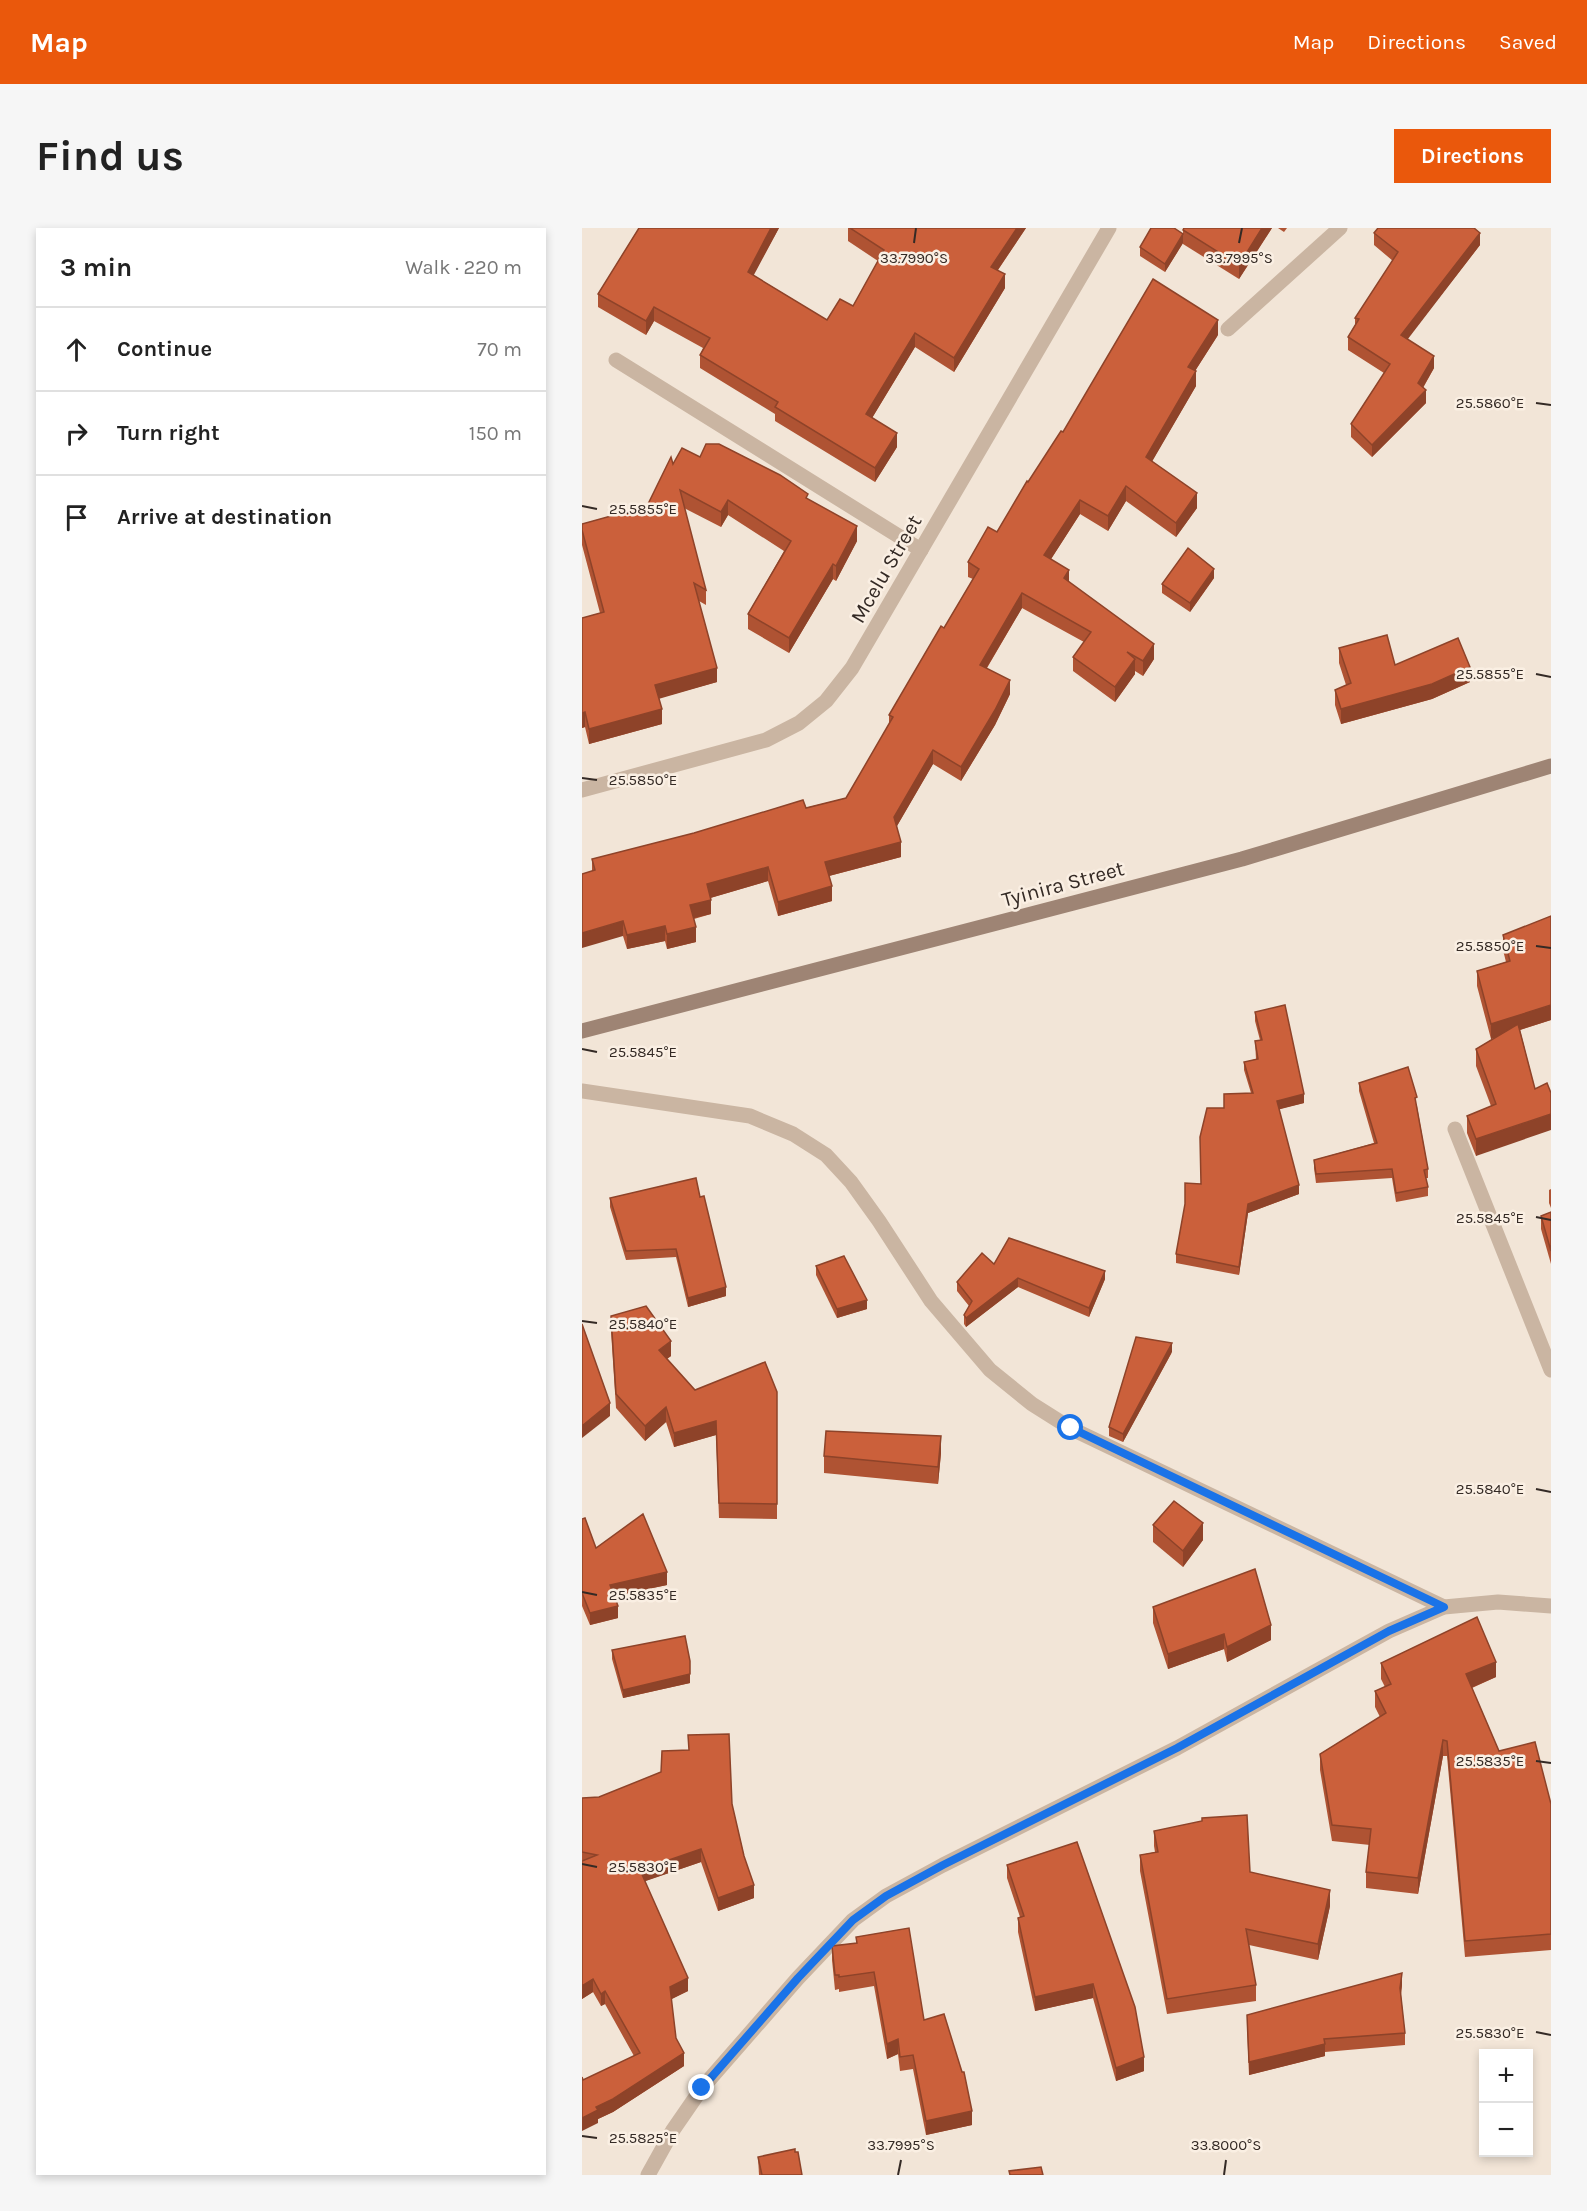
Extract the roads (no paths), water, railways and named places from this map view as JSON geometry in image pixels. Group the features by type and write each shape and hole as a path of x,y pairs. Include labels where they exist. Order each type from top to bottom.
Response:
{"street":[{"name":"Mcelu Street","path":"582,790 766,740 799,723 826,701 852,668 1109,228"},
{"path":"1228,329 1340,228"},
{"path":"616,360 921,550"},
{"name":"Tyinira Street","path":"582,1031 1242,859 1551,766"},
{"path":"582,1091 750,1116 793,1134 826,1155 851,1182 932,1301 990,1370 1032,1404 1071,1428 1444,1607"},
{"path":"1455,1129 1551,1371"},
{"path":"648,2175 673,2130 702,2088 798,1978 853,1920 886,1896 1177,1748 1389,1631 1444,1607 1498,1602 1551,1606"}]}
